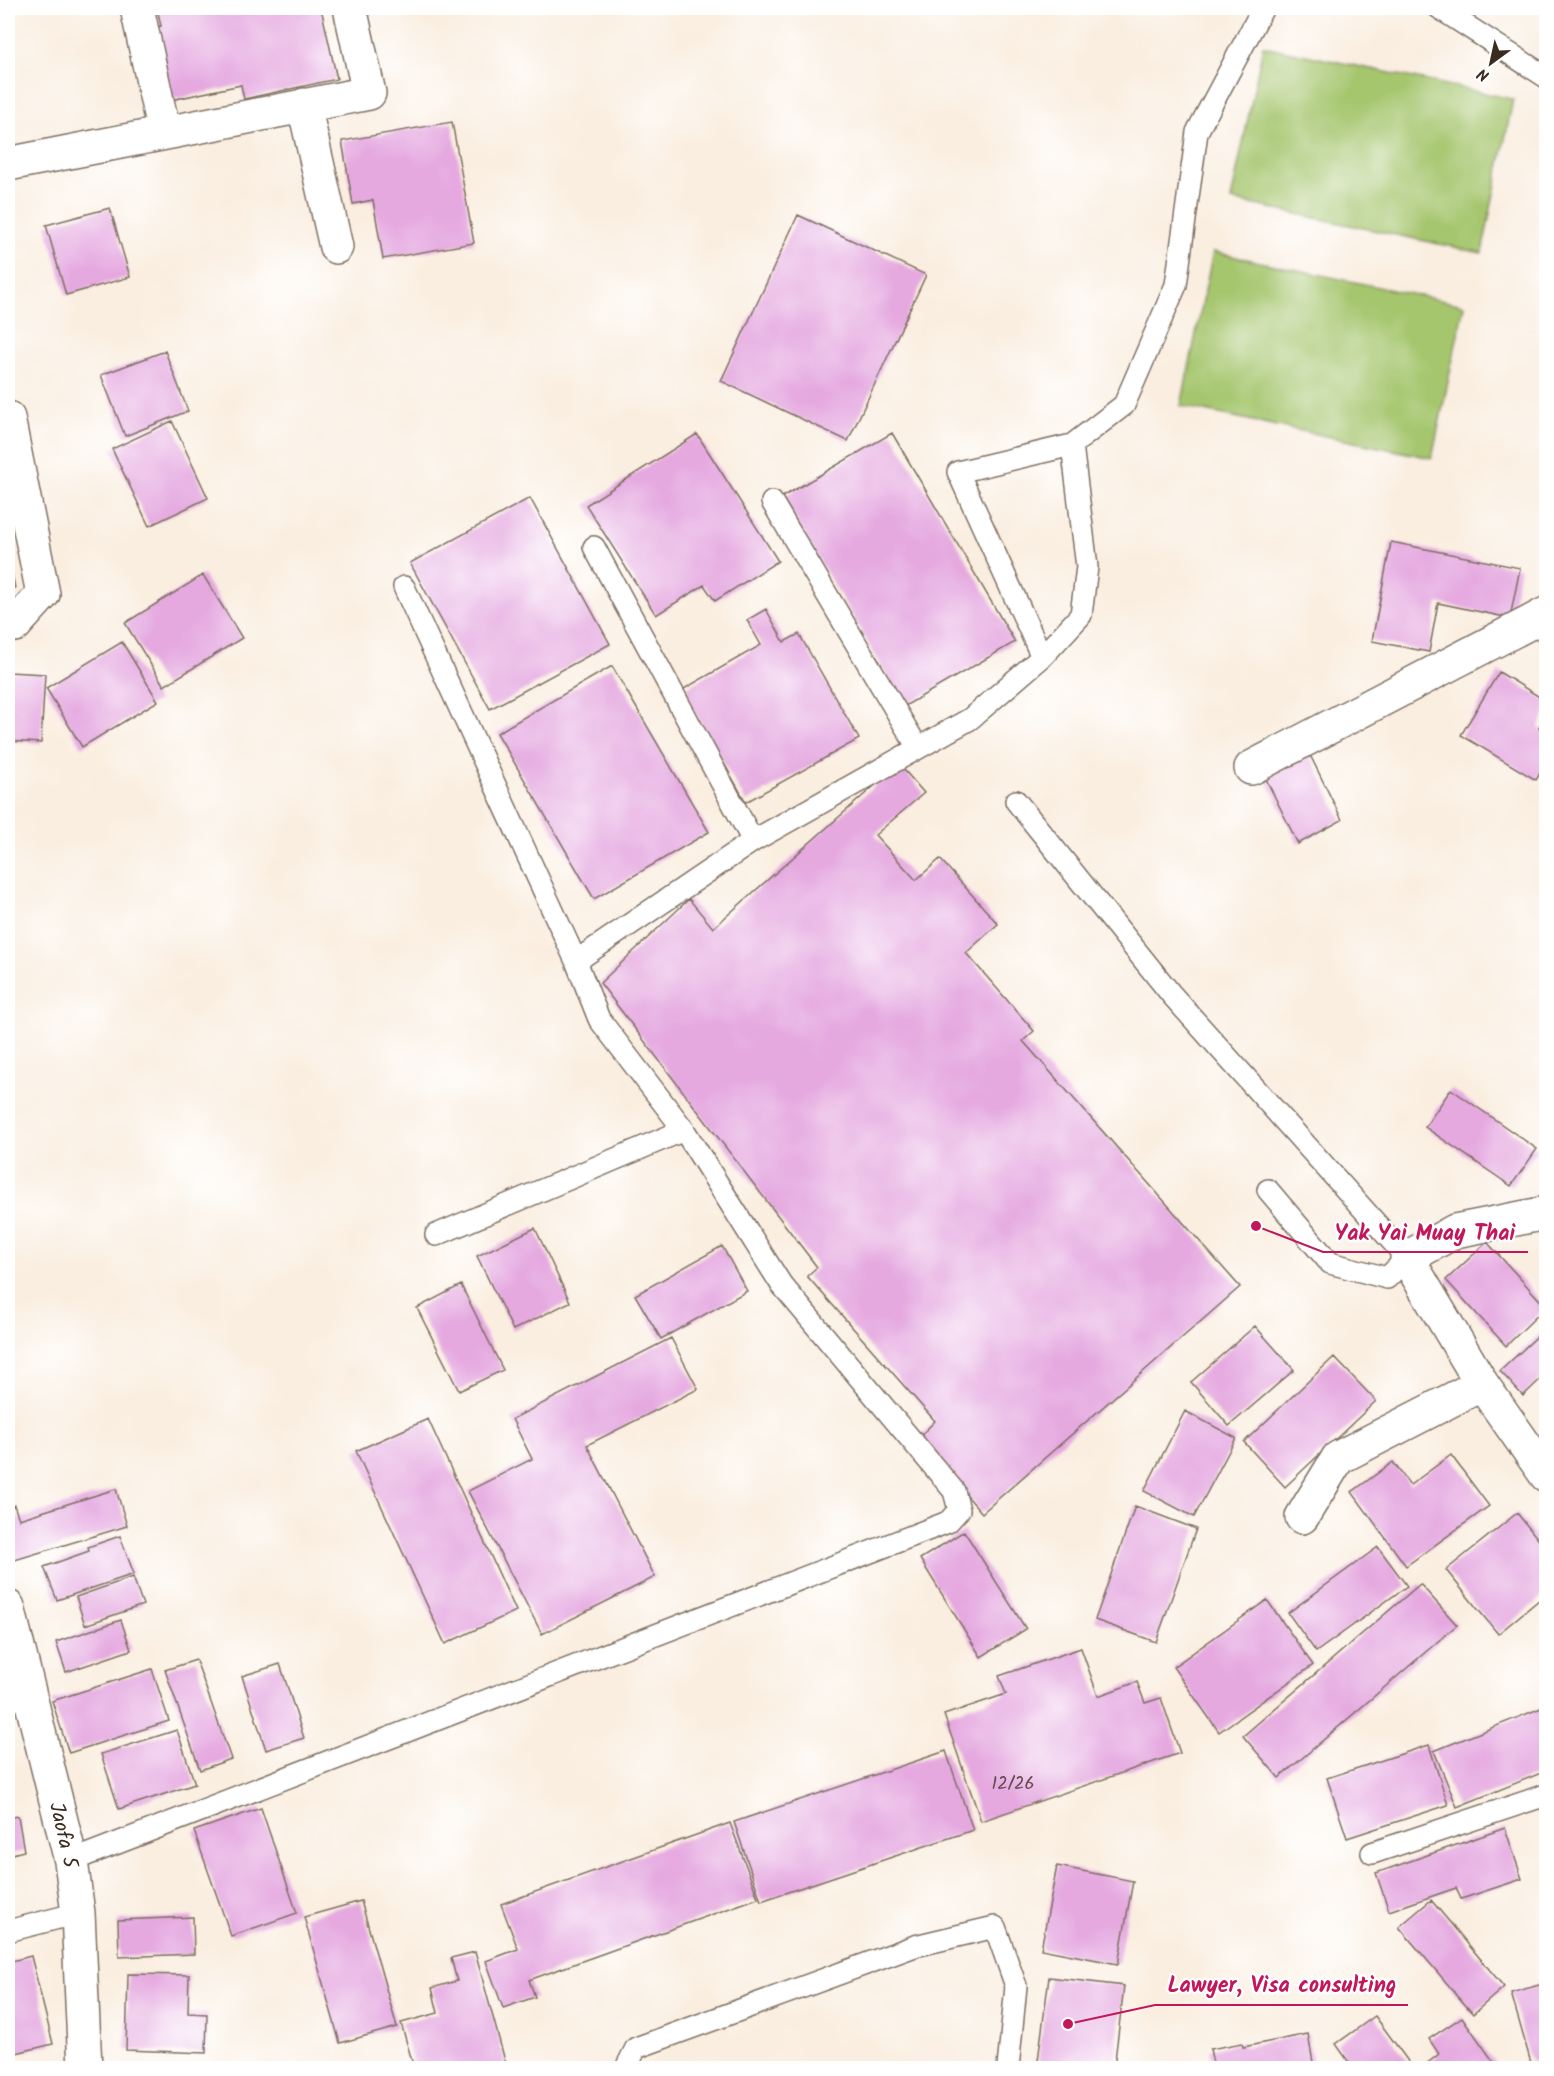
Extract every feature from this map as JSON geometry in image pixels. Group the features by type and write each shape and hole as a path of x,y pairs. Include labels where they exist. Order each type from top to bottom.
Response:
{"street":[{"path":"137,8 164,133"},
{"path":"8,164 369,93 350,8"},
{"path":"304,105 336,247"},
{"path":"8,418 44,594 15,625 8,626"},
{"path":"1251,768 1546,614"},
{"path":"1546,1213 1455,1231 1407,1258 1482,1384 1546,1475"},
{"path":"1302,1517 1338,1458 1482,1384"},
{"name":"Jaofa 5","path":"8,1607 71,1861 78,1913 85,2068"}],"lane":[{"path":"1042,657 958,472 1072,445 1124,405 1176,285 1197,132 1263,8"},
{"path":"1439,8 1546,77"},
{"path":"576,961 753,841 970,719 1042,657 1081,615 1087,567 1072,445"},
{"path":"772,502 918,748"},
{"path":"594,547 753,841"},
{"path":"71,1861 948,1522 959,1510 954,1491 781,1284 684,1130 599,1019 576,961 404,587"},
{"path":"1016,801 1171,994 1407,1258 1386,1278 1330,1263 1268,1190"},
{"path":"436,1235 684,1130"},
{"path":"1372,1853 1546,1795"},
{"path":"8,1931 78,1913"},
{"path":"626,2068 636,2048 915,1946 995,1927 1016,1986 1008,2068"}],"green space":[{"path":"1263,46 1513,99 1482,253 1231,200"},
{"path":"1213,252 1464,305 1432,458 1181,406"}],"building":[{"path":"157,8 321,8 337,79 244,99 241,85 171,100 154,27 161,26"},
{"path":"452,122 474,243 383,259 373,200 353,204 342,141"},
{"path":"110,208 130,277 66,295 46,225"},
{"path":"798,215 926,275 848,441 721,381"},
{"path":"165,351 188,411 125,436 101,375"},
{"path":"172,421 208,498 149,526 112,449"},
{"path":"892,433 1015,642 905,706 782,497"},
{"path":"697,434 778,561 715,601 704,585 656,615 586,505"},
{"path":"530,498 610,644 490,709 410,563"},
{"path":"1391,542 1520,568 1510,618 1438,603 1429,652 1372,641"},
{"path":"8,553 15,588 8,589"},
{"path":"203,575 242,638 164,686 125,623"},
{"path":"766,609 784,642 799,634 859,739 746,802 682,690 761,645 747,620"},
{"path":"122,642 158,701 82,747 46,688"},
{"path":"612,666 709,832 594,899 497,733"},
{"path":"8,672 45,674 41,743 8,741"},
{"path":"1499,672 1546,701 1546,714 1539,727 1546,732 1546,763 1536,780 1461,735"},
{"path":"1310,755 1342,820 1298,844 1266,779"},
{"path":"899,764 924,793 875,835 916,880 940,859 998,924 966,953 1034,1031 1023,1041 1240,1287 982,1513 917,1439 935,1421 807,1276 817,1267 600,983 689,899 713,928"},
{"path":"1451,1089 1537,1149 1511,1186 1425,1127"},
{"path":"535,1228 570,1302 513,1330 477,1256"},
{"path":"1487,1242 1546,1307 1506,1346 1446,1280"},
{"path":"722,1246 747,1291 661,1339 635,1295"},
{"path":"461,1285 503,1370 459,1391 417,1308"},
{"path":"1255,1326 1294,1370 1229,1426 1191,1382"},
{"path":"1546,1328 1546,1374 1523,1396 1500,1371"},
{"path":"671,1338 698,1389 587,1445 655,1577 542,1634 468,1491 532,1459 512,1419"},
{"path":"1334,1357 1376,1401 1285,1487 1244,1442"},
{"path":"1185,1411 1236,1438 1194,1517 1144,1491"},
{"path":"428,1419 516,1611 445,1644 356,1451"},
{"path":"1451,1455 1489,1506 1406,1566 1352,1492 1393,1462 1410,1485"},
{"path":"116,1489 127,1526 8,1562 8,1508 14,1505 19,1519"},
{"path":"1135,1506 1196,1529 1156,1642 1095,1620"},
{"path":"1517,1513 1546,1549 1546,1594 1498,1634 1446,1570"},
{"path":"964,1531 1026,1629 981,1657 920,1559"},
{"path":"120,1536 134,1574 57,1600 44,1567 89,1551 88,1547"},
{"path":"1378,1547 1407,1586 1316,1652 1288,1613"},
{"path":"133,1577 143,1605 85,1625 76,1597"},
{"path":"1420,1584 1457,1625 1279,1778 1243,1736"},
{"path":"1267,1600 1313,1665 1219,1732 1173,1667"},
{"path":"121,1620 131,1650 66,1672 56,1642"},
{"path":"1081,1648 1098,1696 1137,1682 1145,1703 1161,1698 1180,1753 981,1821 944,1715 1006,1694 999,1676"},
{"path":"196,1660 231,1759 200,1770 165,1670"},
{"path":"280,1664 304,1738 266,1750 242,1676"},
{"path":"152,1669 169,1721 69,1753 52,1701"},
{"path":"1546,1706 1546,1771 1457,1807 1434,1751"},
{"path":"177,1730 195,1784 119,1809 101,1754"},
{"path":"1429,1745 1448,1805 1347,1838 1327,1778"},
{"path":"946,1751 973,1830 761,1901 734,1822"},
{"path":"261,1808 297,1913 231,1936 194,1831"},
{"path":"18,1816 24,1851 8,1855 8,1818"},
{"path":"730,1823 758,1898 529,1980 535,1997 503,2008 486,1961 518,1949 501,1904"},
{"path":"1505,1828 1522,1879 1461,1899 1456,1888 1389,1911 1376,1873"},
{"path":"1057,1866 1133,1881 1118,1964 1041,1949"},
{"path":"1431,1900 1504,1987 1473,2014 1399,1927"},
{"path":"361,1901 397,2027 340,2043 304,1917"},
{"path":"193,1917 194,1954 119,1957 118,1920"},
{"path":"475,1952 507,2068 414,2068 401,2023 438,2013 432,1988 457,1981 451,1958"},
{"path":"31,1956 53,2044 8,2055 8,1962"},
{"path":"128,1974 189,1975 188,2013 207,2014 206,2053 126,2050"},
{"path":"1049,1977 1124,1986 1114,2068 1037,2068"},
{"path":"1546,1983 1546,2059 1531,2063 1511,1993"},
{"path":"1375,2016 1413,2068 1353,2068 1336,2044"},
{"path":"1462,2017 1498,2068 1421,2068 1439,2054 1429,2039"},
{"path":"1308,2034 1314,2068 1214,2068 1210,2049 1242,2043 1243,2047"}],"place":[{"name":"Yak Yai Muay Thai","path":"1256,1226"},
{"name":"Lawyer, Visa consulting","path":"1068,2024"}]}
